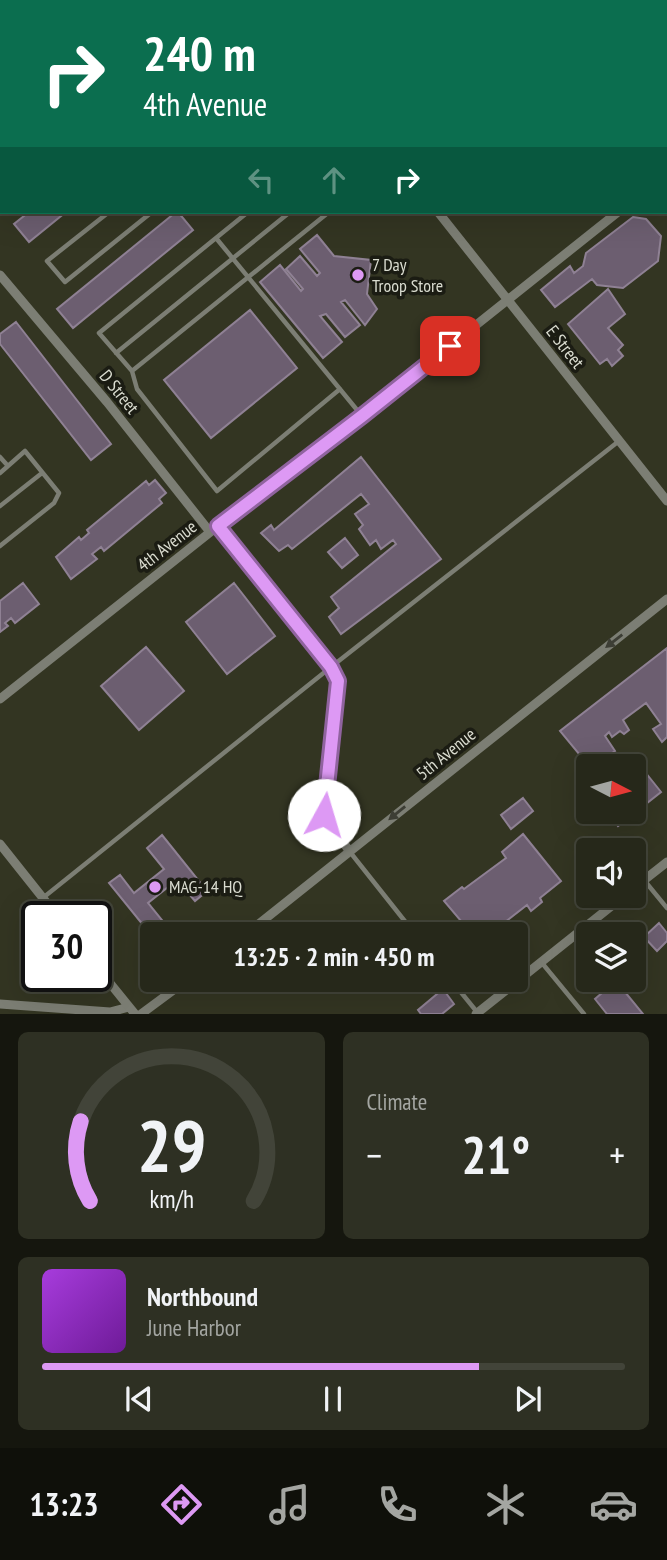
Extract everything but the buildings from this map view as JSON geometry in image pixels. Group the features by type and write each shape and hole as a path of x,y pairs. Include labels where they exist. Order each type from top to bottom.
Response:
{"street":[{"name":"E Street","path":"440,214 667,501"},
{"name":"4th Avenue","path":"0,699 616,214"},
{"name":"D Street","path":"0,275 331,667"},
{"name":"5th Avenue","path":"261,922 667,599"},
{"path":"331,667 338,681 324,815 350,852"},
{"path":"0,844 45,901"},
{"path":"646,878 667,862"},
{"path":"477,1014 609,908"},
{"path":"112,986 132,1010"},
{"path":"141,1014 171,992"},
{"path":"0,1003 110,1012 132,1010"}],"lane":[{"path":"106,214 47,261 65,282 150,214"},
{"path":"246,214 99,333 132,371 137,389 217,491 340,390"},
{"path":"116,353 287,214"},
{"path":"132,371 327,214"},
{"path":"216,238 362,416"},
{"path":"43,898 331,667 620,441"},
{"path":"0,473 26,452 59,493 54,503 0,546"},
{"path":"0,457 8,466"},
{"path":"0,506 43,472"},
{"path":"350,852 405,922"},
{"path":"646,882 667,908"},
{"path":"541,962 584,1014"},
{"path":"460,992 477,1014"}],"place":[{"name":"7 Day Troop Store","path":"358,275"},
{"name":"MAG-14 HQ","path":"155,887"}],"route":[{"path":"324,815 338,681 331,667 218,526 450,346"}]}
